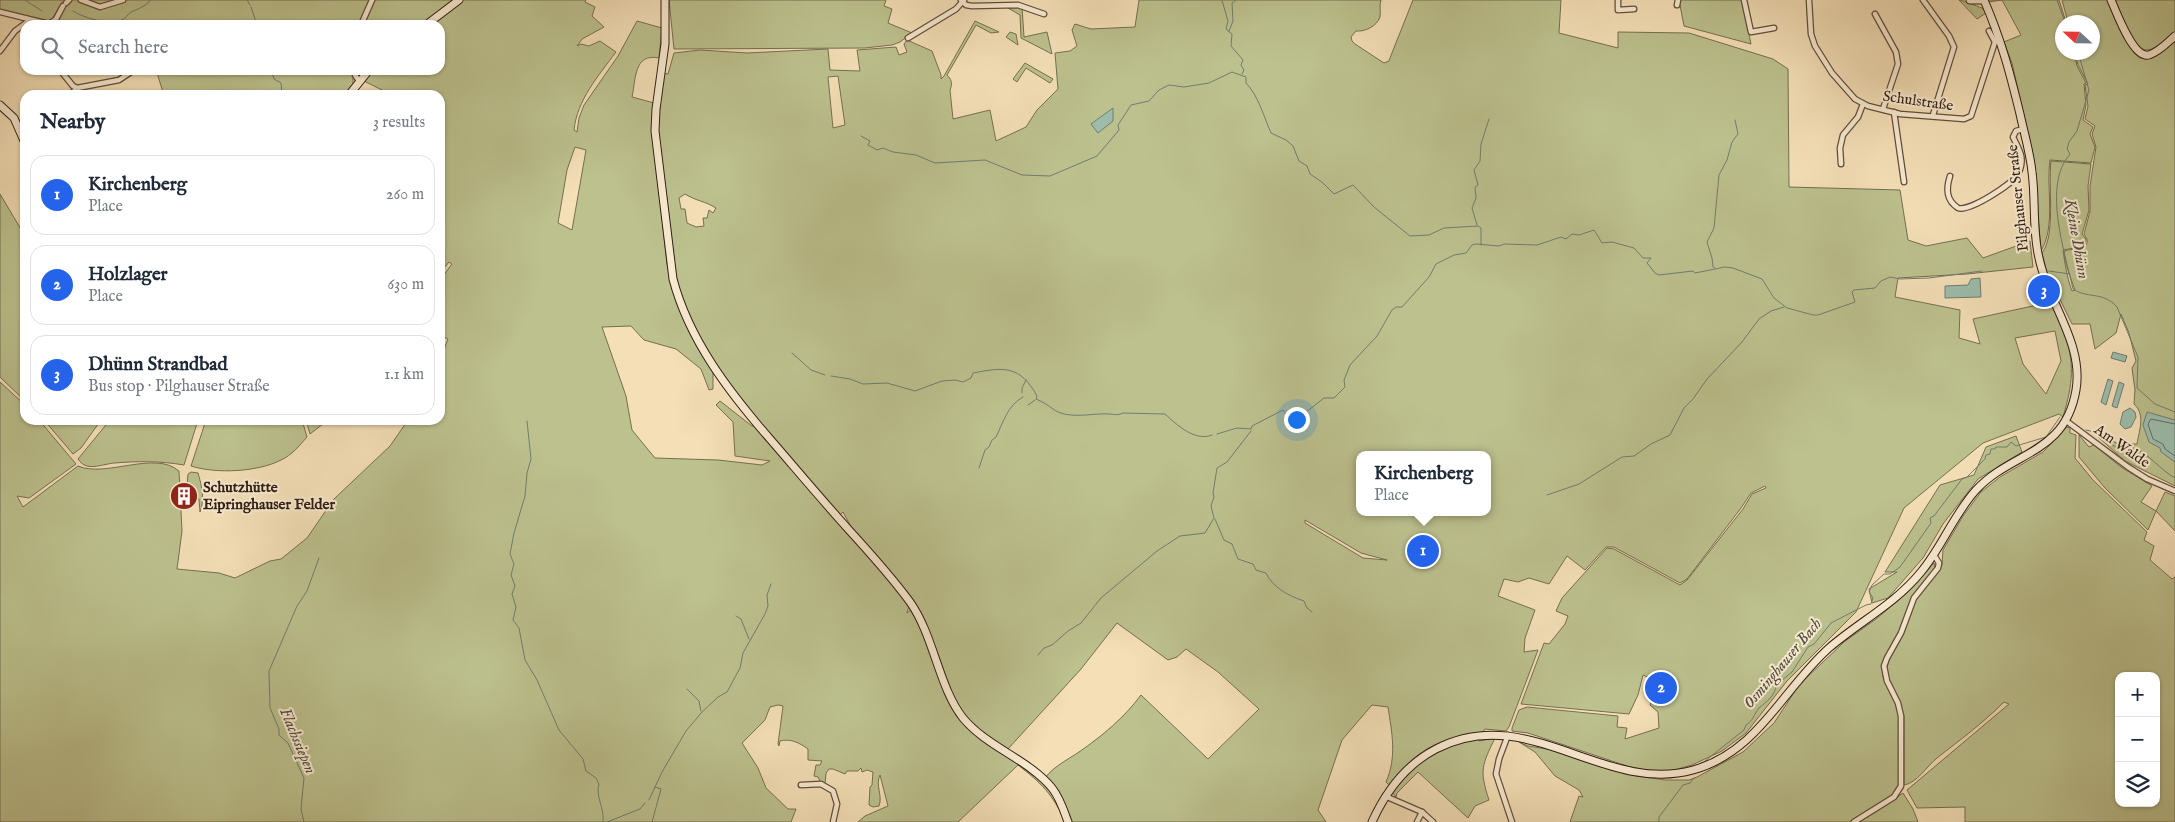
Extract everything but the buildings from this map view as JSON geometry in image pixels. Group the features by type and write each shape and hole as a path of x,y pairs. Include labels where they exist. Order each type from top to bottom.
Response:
{"main road":[{"path":"433,20 459,0"},
{"path":"665,0 664,44 655,114 656,140 673,279 677,296 696,338 719,375 746,412 886,572 911,604 921,622 951,697 961,715 973,727 1046,782 1055,793 1068,822"},
{"path":"1970,0 1983,0"},
{"name":"Pilghauser Straße","path":"1372,822 1394,782 1410,766 1442,745 1476,736 1508,735 1534,740 1614,766 1650,774 1679,774 1708,765 1742,745 1813,664 1838,641 1898,596 1920,574 1976,490 1998,473 2046,443 2065,420 2076,392 2076,361 2070,337 2048,289 2039,258 2035,232 2032,172 2023,129 2001,41 1983,0"},
{"path":"2111,0 2132,44 2139,53 2150,54 2175,36"},
{"path":"353,90 364,75"},
{"path":"0,106 14,118 20,132"}],"street":[{"path":"80,0 100,7 123,0"},
{"path":"363,20 372,0"},
{"path":"908,38 956,10 963,0 972,6 1018,4 1044,14"},
{"path":"1618,0 1618,10 1634,9"},
{"path":"1744,0 1750,32 1774,28"},
{"name":"Schulstraße","path":"1809,0 1811,34 1815,46 1844,87 1863,104 1894,112 1964,119 1972,115 1995,42 1989,31"},
{"path":"1923,0 1949,36 1954,47 1933,115"},
{"path":"53,20 66,3"},
{"path":"0,12 31,20"},
{"path":"1875,14 1896,52 1898,64 1883,110"},
{"path":"0,51 15,31 20,28"},
{"path":"64,75 72,86 77,88 120,80 127,75"},
{"path":"355,75 359,81"},
{"path":"1841,164 1840,148 1843,136 1858,117 1863,104"},
{"path":"1894,112 1904,182"},
{"path":"1950,176 1949,198 1958,208 1968,208 1990,196 2010,183 2018,173 2022,154 2013,137 2016,131 2023,129"},
{"name":"Am Walde","path":"2065,420 2128,467 2175,491"},
{"path":"1854,822 1894,796 1901,786 1901,716 1898,703 1887,681 1884,666 1901,633 1914,598 1938,568 1939,563 1934,555"},
{"path":"1508,735 1498,759 1496,774 1512,822"},
{"path":"801,785 821,784 833,791 837,804 832,822"},
{"path":"1385,796 1422,812 1433,822"},
{"path":"1418,822 1422,812"}],"green space":[{"path":"0,0 371,0 362,20 56,20 64,5 62,3 52,19 43,20 0,10"},
{"path":"374,0 586,0 585,2 595,7 592,16 604,27 582,39 577,46 581,44 589,46 600,41 616,52 596,79 579,108 574,130 577,132 579,118 584,105 618,56 637,21 662,28 659,58 651,57 641,63 636,75 632,97 654,103 653,135 667,264 672,283 713,370 713,389 709,390 701,369 676,349 644,340 631,326 602,327 626,396 632,430 655,458 718,460 762,465 770,461 735,456 733,422 716,405 720,401 752,426 755,426 896,587 909,606 907,613 912,609 947,692 977,733 1047,786 1058,803 1065,822 1051,796 1018,765 958,822 858,822 865,816 888,806 880,775 878,783 880,802 879,806 873,807 869,805 873,772 867,770 862,772 861,768 858,771 847,771 845,774 829,769 826,773 825,784 821,783 818,777 814,776 816,765 820,765 822,761 808,760 808,749 795,742 780,741 779,746 783,706 778,705 770,707 765,720 742,743 758,768 766,788 788,809 796,809 791,822 0,822 0,382 20,400 20,425 43,425 76,464 29,498 17,496 23,507 78,466 89,469 102,469 144,463 169,465 179,471 182,531 177,569 219,573 235,578 270,561 281,559 307,538 334,499 390,446 405,425 445,425 445,346 448,339 445,338 445,273 452,264 449,262 445,267 445,90 382,90 364,81 369,75 445,75 445,20 364,20","holes":["575,147 586,150 572,230 558,223 567,170"]},
{"path":"669,0 886,0 884,6 892,9 888,23 912,33 900,42 892,45 865,48 674,49"},
{"path":"1139,0 1381,0 1380,17 1376,23 1367,29 1356,31 1351,37 1355,44 1384,63 1389,61 1413,0 1561,0 1559,33 1618,48 1618,32 1689,33 1773,59 1788,69 1789,187 1900,190 1908,240 1926,246 1967,238 1983,258 2030,241 2033,267 1967,274 1898,278 1895,297 1960,310 1959,338 1980,344 1973,319 2051,302 2064,331 2070,354 2071,384 2063,417 2059,414 1983,443 1904,508 1856,612 1787,681 1746,733 1722,751 1692,765 1671,771 1645,770 1627,766 1528,733 1512,731 1512,728 1519,710 1527,707 1618,716 1617,727 1627,728 1625,739 1659,728 1658,712 1650,705 1659,682 1643,675 1638,695 1629,714 1521,704 1544,643 1549,644 1565,624 1568,616 1556,611 1562,598 1607,548 1614,549 1680,585 1687,580 1743,509 1752,494 1766,488 1765,486 1751,493 1687,579 1680,583 1614,547 1606,547 1585,570 1567,556 1549,584 1529,578 1518,582 1504,579 1498,596 1535,610 1525,638 1524,652 1538,650 1509,727 1506,731 1485,729 1483,732 1453,738 1430,747 1410,762 1389,785 1386,782 1392,763 1393,745 1388,707 1372,705 1342,740 1318,810 1326,822 1071,822 1045,778 1056,767 1088,746 1112,726 1141,695 1208,759 1259,709 1218,672 1186,649 1177,657 1168,660 1117,623 1081,669 1007,750 972,724 956,703 946,681 930,634 915,609 861,542 843,512 840,515 737,396 704,348 683,304 673,269 658,128 663,73 668,74 674,53 700,50 747,53 828,49 830,70 860,71 857,50 896,47 899,55 907,52 904,44 907,40 932,51 941,79 975,21 999,32 991,33 976,25 947,75 951,83 953,119 990,110 996,141 1026,127 1037,110 1058,89 1055,53 1070,51 1077,46 1072,30 1075,24 1091,29 1135,27","holes":["838,76 845,125 833,128 828,77","685,194 716,208 713,213 709,210 707,218 703,218 704,226 696,227 687,223 685,209 681,209 679,198","2055,331 2061,361 2046,394 2023,364 2015,338","1305,520 1361,553 1387,560 1363,558 1305,523"]},
{"path":"1679,0 1742,0 1751,44 1684,26"},
{"path":"1959,0 1982,8 1986,13 1977,19"},
{"path":"2002,0 2059,0 2064,15 2055,15 2055,60 2076,60 2086,83 2084,84 2086,105 2083,120 2093,127 2090,134 2095,147 2091,163 2050,160 2048,230 2046,241 2041,251 2034,160 2012,63 2004,42 2021,35"},
{"path":"2062,0 2109,0 2134,53 2140,58 2153,57 2175,40 2175,486 2125,461 2098,437 2103,435 2118,444 2137,444 2141,418 2138,408 2134,404 2135,390 2132,368 2136,361 2129,333 2121,314 2116,333 2095,349 2090,324 2072,324 2047,273 2042,253 2049,235 2051,161 2091,164 2088,186 2089,210 2082,234 2086,239 2085,245 2087,243 2087,239 2084,234 2090,211 2090,186 2096,147 2092,134 2095,126 2085,119 2088,106 2085,85 2088,84 2077,60 2100,60 2100,15 2066,15","holes":["2084,246 2064,251 2075,290 2072,291 2067,276 2063,250"]},
{"path":"2114,0 2175,0 2175,33 2155,47 2148,50 2143,49 2133,38"},
{"path":"1022,7 1024,37 1047,32 1052,54 1021,38 1020,15 1008,8"},
{"path":"1010,32 1016,34 1018,45 1006,37"},
{"path":"1025,63 1053,79 1050,83 1026,68 1017,82 1013,79"},
{"path":"158,75 353,75 353,84 349,90 162,90"},
{"path":"0,194 20,228 20,396 0,377"},
{"path":"48,425 97,425 81,448 73,454"},
{"path":"106,425 196,425 184,465 141,462 114,463 93,467 84,465 78,459"},
{"path":"204,425 303,425 307,437 289,456 272,464 237,471 201,469 191,466"},
{"path":"307,425 322,425 310,434"},
{"path":"2067,427 2070,428 2070,433 2076,435 2075,458 2093,480 2147,532 2144,540 2154,546 2150,560 2172,579 2175,577 2175,822 1965,822 1965,807 1917,808 1907,790 2009,704 2004,702 1937,758 1918,778 1904,785 1904,716 1888,676 1887,667 1892,652 1904,632 1917,597 1942,565 1943,550 1963,516 1981,492 2000,477 2043,452"},
{"path":"2079,435 2089,447 2094,445 2121,467 2152,486 2141,502 2156,511 2148,530 2105,488 2079,457"},
{"path":"2016,436 2022,452 1978,479 1943,524 1923,558 1888,598 1872,603 1869,589 1897,572 1885,572 1940,485 1974,475 1986,447"},
{"path":"191,472 198,473 201,483 203,498 200,512 199,499 190,496 187,486 188,474"},
{"path":"2165,492 2175,496 2175,531 2156,511"},
{"path":"1934,563 1935,568 1911,600 1898,635 1885,656 1882,666 1883,677 1896,703 1899,716 1899,785 1892,795 1849,822 1570,822 1579,796 1583,797 1579,790 1555,776 1535,752 1519,742 1528,746 1553,750 1636,776 1666,780 1689,780 1697,777 1743,752 1774,723 1799,685 1844,642 1906,594"},
{"path":"1480,738 1479,741 1495,738 1483,768 1489,800 1475,806 1468,818 1418,772 1397,793 1396,797 1392,792 1412,770 1430,755 1440,750"},
{"path":"1903,793 1913,809 1918,822 1859,822"}],"water":[{"path":"1113,108 1113,121 1098,133 1091,124"},
{"path":"1980,278 1981,297 1945,298 1945,286 1968,285 1971,279"},
{"path":"2113,352 2127,356 2125,362 2111,358"},
{"path":"2108,379 2113,381 2106,405 2101,402"},
{"path":"2119,382 2124,384 2117,408 2112,406"},
{"path":"2130,408 2135,412 2136,417 2131,427 2125,429 2120,424 2123,412"},
{"path":"2147,412 2175,420 2175,462 2161,452 2160,448 2149,442 2143,425"}],"waterway":[{"path":"25,0 42,11"},
{"path":"121,20 151,0"},
{"path":"247,0 250,5"},
{"path":"1222,0 1228,21 1226,29 1232,34 1231,46 1243,60 1241,65 1244,70 1242,74"},
{"path":"1229,31 1233,21 1232,3 1236,0"},
{"name":"Kleine Dhünn","path":"2057,0 2062,15"},
{"path":"251,7 255,20"},
{"path":"73,11 97,20"},
{"name":"Kleine Dhünn","path":"2080,60 2089,90 2077,131 2069,142 2067,149 2070,154 2062,167 2058,183 2057,201 2061,239 2073,289 2084,294 2106,299 2117,307 2138,357 2137,388 2155,404 2175,412"},
{"path":"861,136 870,141 868,145 877,150 883,148 893,152 916,155 935,163 985,160 1022,175 1050,176 1097,156 1119,130 1118,125 1131,105 1149,101 1159,90 1169,85 1184,87 1209,83 1232,72 1246,77 1246,83 1257,100 1271,133 1286,140 1293,146 1299,161 1307,166 1310,174 1322,182 1334,194 1353,185 1374,207 1410,236 1429,235 1444,228 1478,226 1481,228 1481,245"},
{"path":"273,75 274,79 281,83 282,90"},
{"path":"1477,225 1472,208 1476,198 1475,187 1478,185 1474,170 1480,161 1481,144 1489,119"},
{"path":"1715,268 1713,267 1707,242 1714,228 1719,175 1727,160 1732,142 1738,134 1735,120"},
{"path":"1217,434 1237,428 1251,429 1252,426 1283,410 1292,421 1296,420 1324,398 1334,398 1345,387 1344,380 1350,365 1377,336 1392,310 1396,307 1402,307 1429,277 1436,264 1454,255 1466,253 1472,245 1476,244 1499,246 1504,244 1537,245 1561,237 1566,239 1572,234 1579,235 1594,230 1602,243 1612,242 1634,248 1643,258 1651,258 1647,263 1659,275 1693,271 1695,273 1725,267 1733,268 1762,279 1774,298 1787,308 1813,315 1855,302 1852,292 1854,290 1875,288 1881,281 1890,277 1900,279 1929,278 1982,271"},
{"path":"2049,271 2070,274"},
{"path":"1547,495 1579,484 1622,457 1634,456 1651,444 1670,435 1684,408 1707,379 1742,342 1759,319 1771,311 1784,307"},
{"path":"792,353 811,370 825,375"},
{"path":"831,376 850,379 863,384 887,383 915,391 942,381 955,380 963,382 971,378 973,373 1002,369 1024,378 1037,396 1036,399 1059,412 1073,415 1165,414 1193,434 1206,437 1212,435"},
{"path":"1022,393 1026,380"},
{"path":"979,468 985,450 996,437 1010,409 1023,397"},
{"path":"1028,405 1035,400"},
{"name":"Osminghauser Bach","path":"1705,761 1744,730 1759,708 1772,695 1776,685 1792,672 1808,647 1814,644 1831,623 1871,604 1873,598 1869,592 1872,585 1884,574 1890,574 1900,567 1931,523 1930,518 1934,516 1962,479 1967,477 1985,459 1986,455 1990,454 1991,449 2007,447 2011,442 2016,446 2046,437 2060,417"},
{"path":"527,421 531,459 527,473 525,496 510,554 514,564 511,575 515,586 512,594 516,607 513,620 519,628 525,660 537,680 559,730 583,759 586,771 596,778 599,784 598,793 603,812 603,822"},
{"name":"Osminghauser Bach","path":"2086,430 2097,434 2114,446 2131,447 2139,451 2175,478"},
{"path":"1038,655 1044,648 1052,645 1081,623 1101,598 1157,551 1180,536 1205,533 1214,518 1211,506 1214,497 1217,468 1227,462 1251,431"},
{"path":"1215,519 1224,540 1232,544 1238,559 1253,564 1256,570 1266,573 1277,587 1287,594 1304,601 1307,608 1312,612"},
{"name":"Flachssiepen","path":"304,822 301,809 304,778 288,743 279,735 279,729 270,708 269,671 297,606 307,591 319,558"},
{"path":"649,800 662,772 686,731 702,712 718,697 727,692 740,668 743,653 765,614 768,606 767,595 771,584"},
{"path":"736,616 741,619 749,639"},
{"path":"687,689 699,701 701,711"},
{"name":"Osminghauser Bach","path":"1659,822 1659,817 1683,785 1690,783 1694,778"},
{"path":"652,822 661,789 655,787"},
{"path":"607,822 640,809 645,803"}],"place":[{"name":"Dhünn Strandbad","path":"2044,291"},
{"name":"Schutzhütte Eipringhauser Felder","path":"184,496"},
{"name":"Kirchenberg","path":"1423,551"},
{"name":"Holzlager","path":"1661,688"}]}
